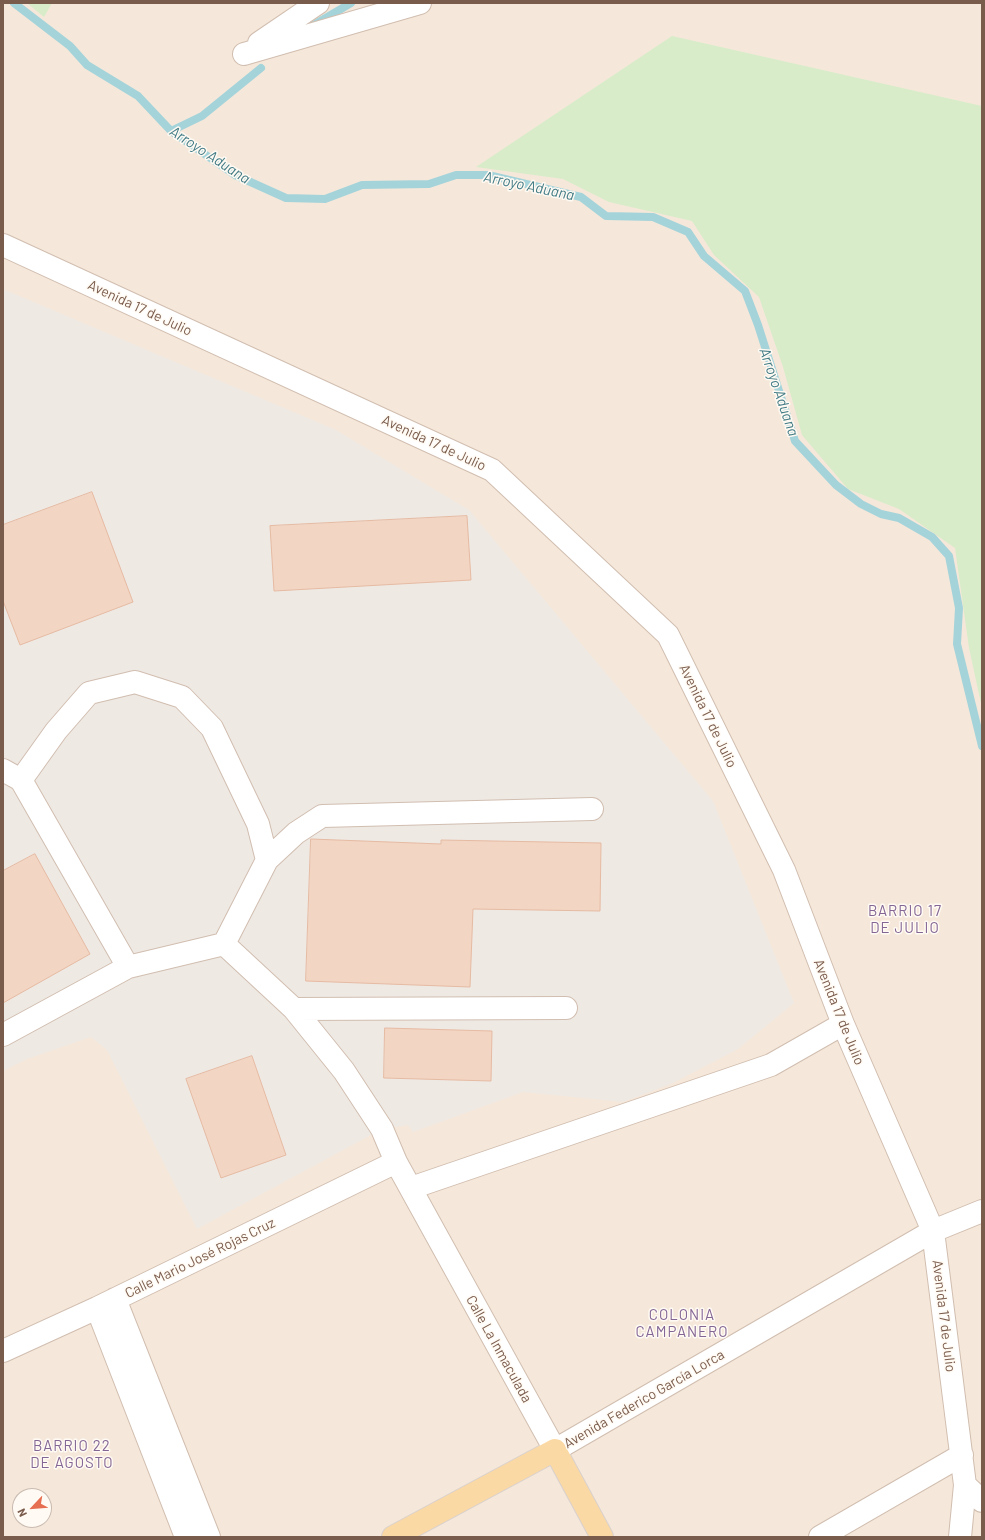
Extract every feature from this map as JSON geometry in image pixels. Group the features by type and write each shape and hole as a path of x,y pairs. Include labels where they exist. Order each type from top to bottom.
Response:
{"main road":[{"name":"Avenida Federico García Lorca","path":"393,1537 555,1450"},
{"name":"Calle La Inmaculada","path":"555,1450 602,1537"}],"street":[{"path":"318,3 244,54 420,3"},
{"name":"Avenida 17 de Julio","path":"3,245 492,470 668,634 784,870 843,1024 933,1231 965,1485 960,1537"},
{"path":"128,967 12,775 56,731 89,693 135,682 182,697 212,728 258,824 267,860"},
{"path":"3,1035 128,967 224,944 267,860 296,833 322,816 592,809"},
{"name":"Calle La Inmaculada","path":"224,944 294,1009 344,1071 382,1129 396,1162 555,1450"},
{"path":"294,1009 566,1008"},
{"path":"411,1188 770,1065 843,1024"},
{"name":"Calle Mario José Rojas Cruz","path":"3,1351 106,1304 396,1162"},
{"name":"Avenida Federico García Lorca","path":"555,1450 933,1231 982,1211"},
{"path":"106,1304 186,1537"},
{"path":"106,1304 209,1537"},
{"path":"820,1537 962,1455"},
{"path":"965,1485 982,1501"}],"shaded area":[{"path":"3,3 982,3 982,1537 3,1537"},
{"path":"3,289 336,430 469,510 713,801 794,1003 738,1049 671,1084 623,1102 523,1092 413,1132 408,1125 382,1129 197,1229 107,1050 91,1037 27,1059 3,1071"}],"green space":[{"path":"27,3 52,3 44,17"},
{"path":"672,36 982,106 982,708 969,648 955,548 899,509 848,489 802,435 783,367 759,297 714,255 692,221 609,202 563,179 476,167"}],"building":[{"path":"92,492 133,602 20,645 3,601 3,525"},
{"path":"467,516 471,580 274,591 270,526"},
{"path":"311,839 441,844 441,840 601,843 600,911 473,909 470,987 306,981"},
{"path":"35,854 90,954 3,1003 3,871"},
{"path":"385,1028 492,1031 491,1081 384,1078"},
{"path":"252,1056 286,1155 221,1178 186,1079"}],"waterway":[{"name":"Arroyo Aduana","path":"14,3 70,46 87,65 138,96 171,131 235,175 286,198 325,199 362,185 429,184 456,175 488,175 581,197 606,216 653,217 688,232 704,256 745,291 758,325 795,441 836,485 861,504 881,514 899,518 932,537 949,556 959,608 957,644 982,746"},
{"path":"312,26 351,3"},
{"path":"171,131 202,116 261,68"}],"district":[{"name":"BARRIO 17 DE JULIO","path":"905,920"},
{"name":"COLONIA CAMPANERO","path":"682,1324"},
{"name":"BARRIO 22 DE AGOSTO","path":"72,1454"}]}
